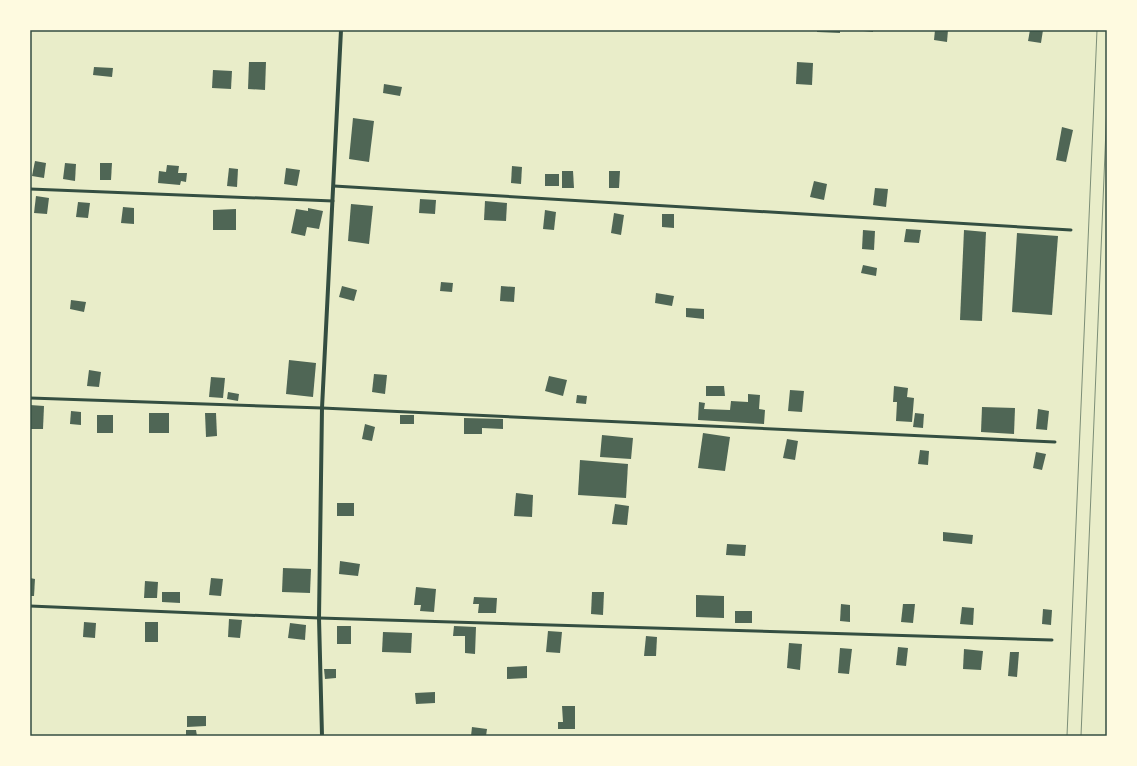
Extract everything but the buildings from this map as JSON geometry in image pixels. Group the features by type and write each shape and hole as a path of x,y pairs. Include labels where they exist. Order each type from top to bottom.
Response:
{"street":[{"path":"322,736 319,618 322,408 341,30"}],"lane":[{"path":"334,186 1070,230"},
{"path":"30,189 333,201"},
{"path":"30,398 322,408 1055,442"},
{"path":"30,606 319,618 1052,640"}],"tram line":[{"path":"1067,736 1097,30"},
{"path":"1081,736 1107,104"}]}
